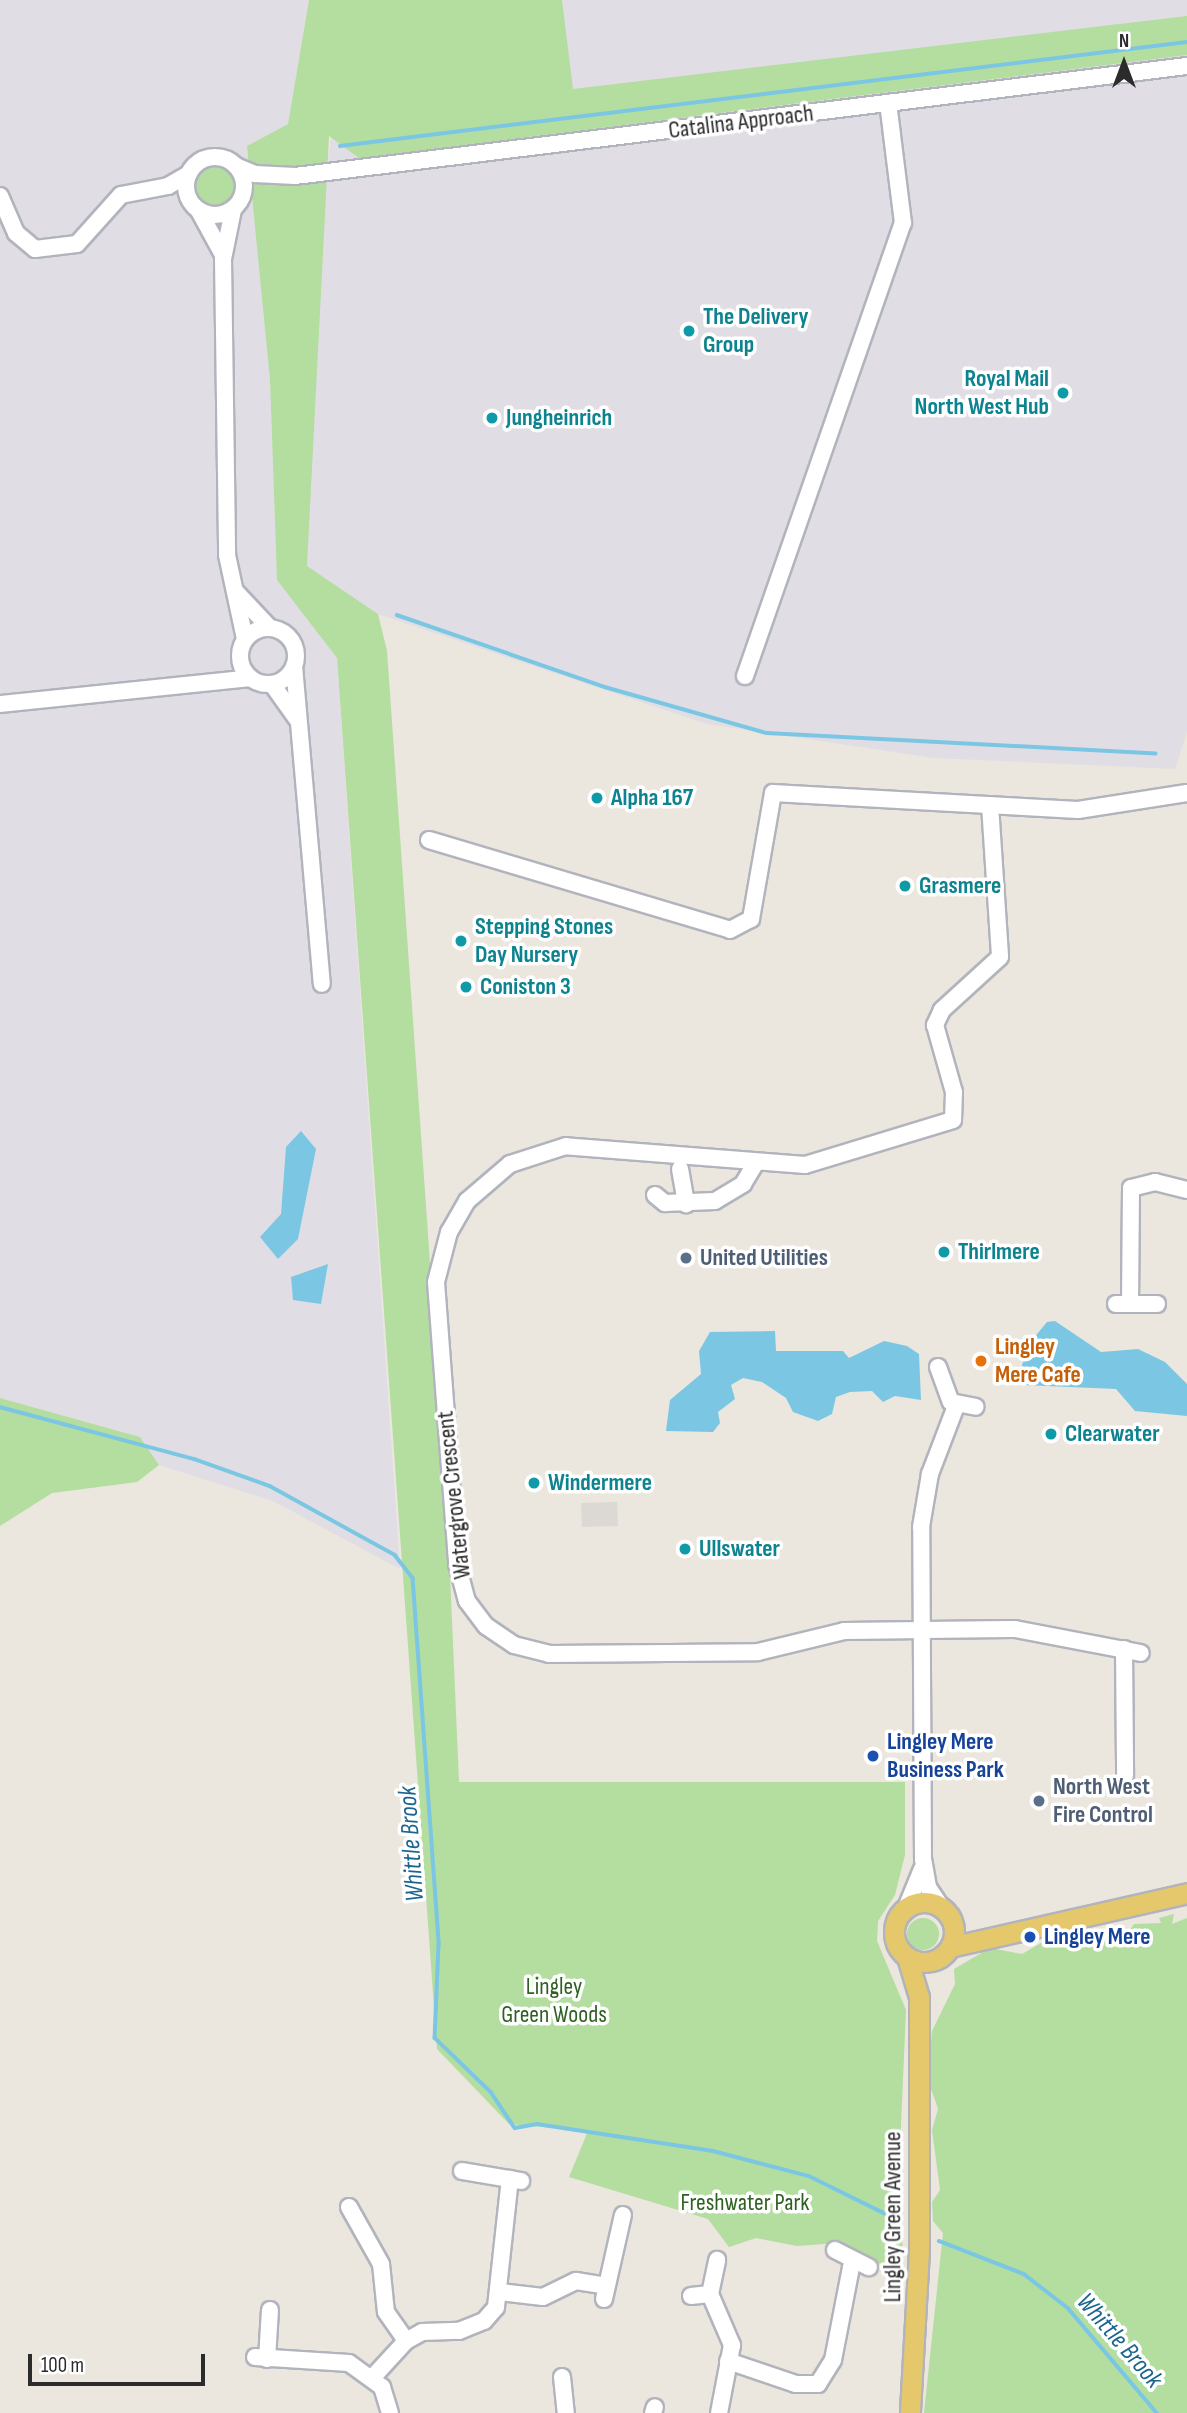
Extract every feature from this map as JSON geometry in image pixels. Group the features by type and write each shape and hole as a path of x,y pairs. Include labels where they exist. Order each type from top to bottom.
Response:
{"main road":[{"path":"1002,1931 946,1913 924,1902 906,1908 894,1932 907,1957 944,1953 1002,1931 1187,1893"},
{"path":"944,1953 946,1913"},
{"name":"Lingley Green Avenue","path":"919,2020 944,1953"},
{"name":"Lingley Green Avenue","path":"907,1957 917,1985 919,2020 919,2250 910,2413"}],"street":[{"name":"Catalina Approach","path":"236,166 295,176 1187,66"},
{"path":"745,676 900,234 904,208 888,103"},
{"path":"0,196 16,233 35,249 77,244 121,195 140,193 189,174 213,157 236,166 244,183 223,259 227,555 250,678"},
{"path":"189,174 187,192 223,259"},
{"name":"Catalina Approach","path":"237,205 295,176"},
{"path":"140,193 217,216 237,205"},
{"path":"234,590 269,627 292,640 322,984"},
{"path":"209,683 242,646 269,627"},
{"path":"272,684 294,666"},
{"path":"0,704 250,678 272,684 300,724"},
{"path":"429,840 730,930 751,919 774,793 1090,810 1187,793"},
{"name":"Watergrove Crescent","path":"990,805 1000,957 936,1019 956,1108 947,1124 829,1161 755,1164 590,1145 536,1152 492,1176 456,1218 443,1250 436,1297 457,1564 467,1601 504,1640 549,1654 758,1652 844,1631 920,1630 1038,1630 1141,1653"},
{"path":"655,1195 665,1203 686,1204 724,1198 755,1164"},
{"path":"680,1169 686,1204"},
{"path":"1157,1304 1123,1304 1131,1188 1155,1182 1187,1190"},
{"path":"938,1367 942,1390 956,1406 976,1407"},
{"path":"946,1913 928,1887 923,1860 921,1527 930,1474 956,1406"},
{"path":"1124,1649 1125,1775"},
{"path":"906,1908 923,1860"},
{"path":"373,2376 406,2341 485,2321 500,2292 516,2180 462,2171"},
{"path":"348,2206 382,2264 386,2312 406,2341"},
{"path":"500,2292 543,2297 576,2281 605,2292 624,2214"},
{"path":"835,2250 852,2262 869,2267"},
{"path":"717,2260 710,2294 730,2336 719,2413"},
{"path":"728,2361 796,2384 818,2384 833,2360 852,2262"},
{"path":"691,2296 710,2294"},
{"path":"270,2310 261,2358 335,2360 373,2376 390,2413"},
{"path":"562,2377 566,2413"}],"shaded area":[{"path":"0,0 309,0 288,124 247,146 270,380 277,579 337,658 400,1569 273,1501 159,1465 140,1437 0,1398"},
{"path":"350,0 1187,0 1187,732 1175,769 934,758 707,724 378,614 307,566 319,225"},
{"path":"611,1477 611,1492 576,1493 575,1478"},
{"path":"617,1502 618,1526 582,1527 581,1503"}],"green space":[{"name":"Lingley Green Woods","path":"309,0 562,0 573,89 1187,16 1187,55 359,158 329,136 307,566 378,614 387,651 447,1505 459,1782 905,1782 905,1855 895,1895 878,1921 877,1941 906,2010 898,2194 887,2219 902,2226 903,2275 837,2243 797,2246 756,2238 729,2247 708,2219 569,2177 588,2131 509,2124 437,2049 337,658 277,580 270,380 247,146 288,124"},
{"path":"215,165 224,166 231,171 236,178 236,196 231,203 224,208 215,209 206,208 199,203 194,196 193,187 194,178 199,171 206,166"},
{"path":"0,1398 140,1437 159,1465 137,1482 52,1493 0,1526"},
{"path":"1174,1914 1172,1924 1187,1918 1187,2413 924,2413 943,2233 933,2221 932,2202 940,2190 932,2130 938,2109 928,2080 932,2031 955,1984 954,1969 990,1948 1022,1954 1041,1943 1060,1946 1069,1938 1127,1934 1134,1924 1161,1923 1159,1918"},
{"path":"923,1918 934,1923 939,1934 934,1945 923,1950 912,1945 907,1934 912,1923"}],"water":[{"path":"301,1131 316,1149 298,1239 278,1259 260,1237 281,1214 286,1147"},
{"path":"328,1264 321,1304 293,1300 291,1277"},
{"path":"1055,1321 1101,1352 1138,1349 1165,1362 1187,1384 1187,1416 1135,1411 1116,1389 1024,1385 1022,1365 1032,1340 1047,1322"},
{"path":"775,1331 776,1351 843,1351 849,1358 884,1341 907,1346 919,1354 921,1400 895,1396 883,1402 872,1391 850,1392 836,1397 832,1414 818,1421 793,1412 786,1398 762,1382 743,1378 731,1385 735,1399 718,1412 720,1423 713,1432 666,1431 670,1400 701,1374 699,1351 710,1332"}],"waterway":[{"path":"340,146 1187,42"},
{"path":"397,615 605,687 767,733 1155,753"},
{"name":"Whittle Brook","path":"0,1407 194,1459 270,1486 395,1555 413,1578 439,1944 435,2038 491,2092 515,2128 537,2124 713,2151 809,2176 900,2221"},
{"name":"Whittle Brook","path":"939,2241 1024,2274 1068,2308 1157,2413"}],"place":[{"name":"The Delivery Group","path":"689,331"},
{"name":"Royal Mail North West Hub","path":"1063,393"},
{"name":"Jungheinrich","path":"492,418"},
{"name":"Alpha 167","path":"597,798"},
{"name":"Grasmere","path":"905,886"},
{"name":"Stepping Stones Day Nursery","path":"461,941"},
{"name":"Coniston 3","path":"466,987"},
{"name":"Thirlmere","path":"944,1252"},
{"name":"United Utilities","path":"686,1258"},
{"name":"Lingley Mere Cafe","path":"981,1361"},
{"name":"Clearwater","path":"1051,1434"},
{"name":"Windermere","path":"534,1483"},
{"name":"Ullswater","path":"685,1549"},
{"name":"Lingley Mere Business Park","path":"873,1756"},
{"name":"North West Fire Control","path":"1039,1801"},
{"name":"Lingley Mere","path":"1030,1937"}],"park label":[{"name":"Freshwater Park","path":"745,2203"}]}
